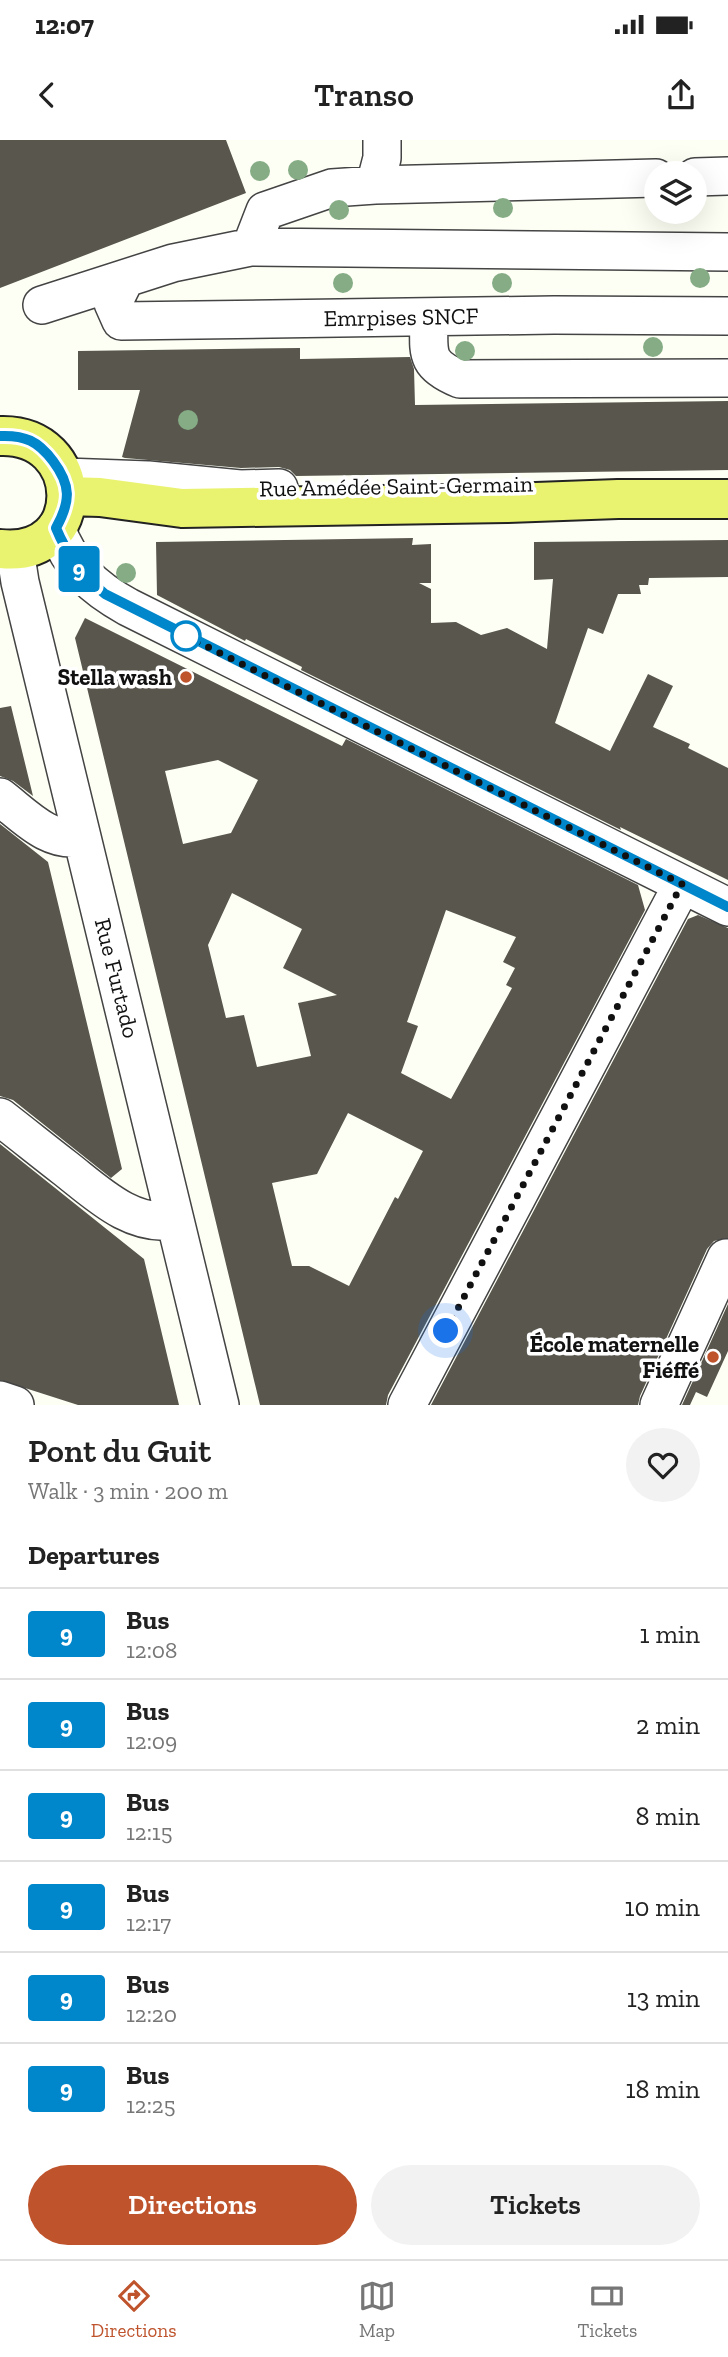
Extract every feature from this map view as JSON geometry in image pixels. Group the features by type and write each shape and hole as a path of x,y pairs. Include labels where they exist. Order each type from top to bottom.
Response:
{"main road":[{"path":"0,436 24,438 42,446 63,500 45,539 31,547 8,550"},
{"name":"Rue Amédée Saint-Germain","path":"63,500 100,497 182,508 728,499"}],"street":[{"path":"375,184 382,158 382,140"},
{"path":"707,177 728,176"},
{"path":"251,247 265,211 332,188 375,184 644,178"},
{"path":"42,305 173,263 251,247 728,253"},
{"name":"Emrpises SNCF","path":"125,279 113,303 121,321 728,316"},
{"path":"429,317 429,354 440,371 460,379 728,378"},
{"name":"Rue Amédée Saint-Germain","path":"63,500 148,480 240,489 728,481"},
{"path":"63,500 63,546 86,578 105,594 728,907"},
{"name":"Rue Furtado","path":"8,550 20,582 220,1405"},
{"path":"0,797 50,835 69,839 82,837"},
{"path":"407,1405 682,884"},
{"path":"0,1117 110,1203 137,1217 161,1222 175,1220"},
{"path":"659,1405 726,1258"},
{"path":"0,1400 15,1405"}],"building":[{"path":"0,140 226,140 246,193 0,288"},
{"path":"300,348 300,359 410,357 414,369 415,405 728,401 728,470 296,476 290,470 279,467 241,468 125,458 122,457 140,390 78,390 78,351"},
{"path":"413,538 412,545 431,544 431,583 419,583 431,589 431,623 456,622 481,635 507,628 547,649 553,579 534,580 534,542 728,540 728,577 649,578 648,585 639,585 641,594 618,594 603,634 588,628 555,723 610,751 648,674 673,686 653,727 690,744 688,748 728,768 728,880 620,827 621,830 157,595 156,542"},
{"path":"85,618 342,746 346,739 638,885 645,910 388,1395 386,1405 260,1405 75,638","holes":["218,760 258,780 231,833 183,844 165,771","232,893 302,929 283,968 337,995 298,1003 311,1056 257,1067 244,1015 226,1018 208,945","446,910 516,937 503,962 515,968 506,985 512,988 451,1099 401,1073 418,1026 407,1022","348,1113 423,1151 398,1199 395,1197 349,1286 309,1266 292,1266 272,1183 317,1174"]},
{"path":"11,706 33,796 13,781 0,776 0,708"},
{"path":"0,824 48,862 122,1169 111,1178 13,1100 0,1096"},
{"path":"698,915 728,928 728,1238 714,1241 707,1249 638,1405 431,1405 688,919"},
{"path":"0,1144 144,1259 179,1405 78,1405 0,1380"},
{"path":"728,1304 728,1351 707,1397 696,1392 690,1405 682,1405"}],"bus line":[{"name":"9","path":"0,436 24,438 42,446 65,477 68,496 65,513 56,528 63,546 86,578 105,594 728,907"}],"place":[{"name":"Stella wash","path":"186,677"},
{"name":"École maternelle Fiéffé","path":"713,1357"}],"route":[{"path":"186,636 682,884 446,1331"}]}
